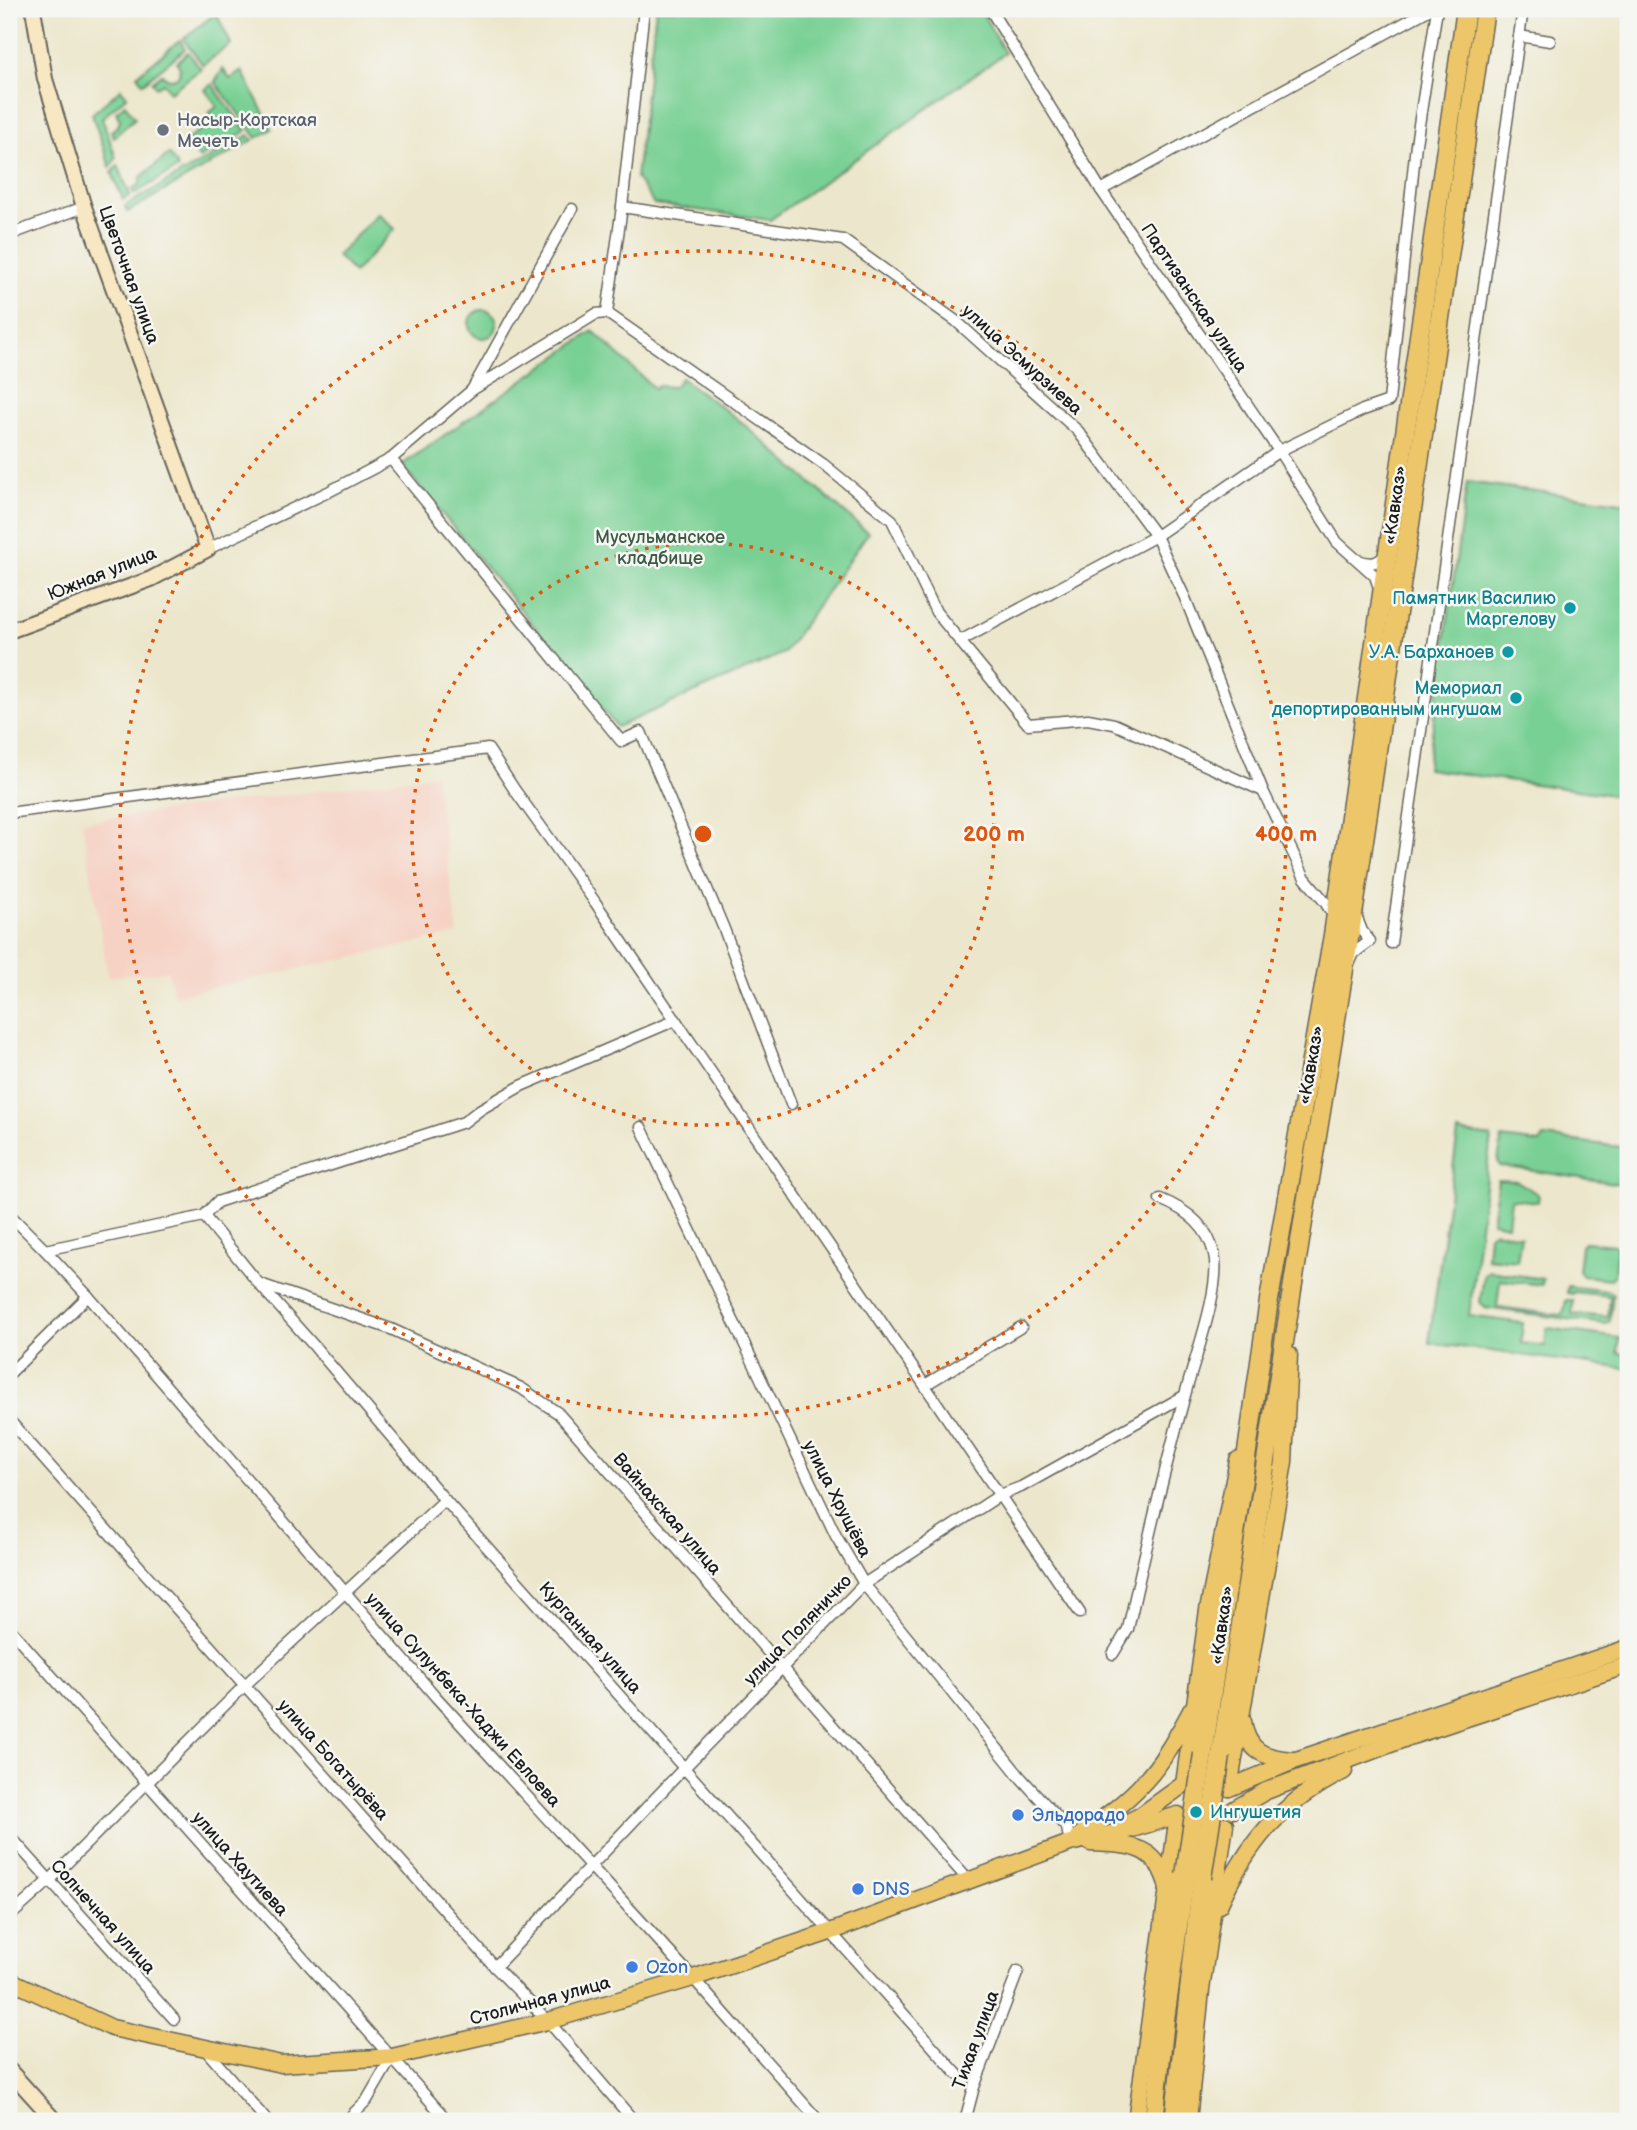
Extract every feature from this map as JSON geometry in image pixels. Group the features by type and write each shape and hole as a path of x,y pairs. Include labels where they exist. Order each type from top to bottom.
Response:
{"highway":[{"name":"«Кавказ»","path":"1174,2121 1203,1754 1269,1300 1336,920 1466,9"},
{"name":"«Кавказ»","path":"1154,2121 1165,2020 1193,1876 1222,1756 1292,1290 1355,902 1485,9"}],"main road":[{"path":"1228,1788 1284,1462 1292,1290"},
{"path":"1136,2121 1178,1815 1176,1799 1184,1784 1209,1610 1269,1300"},
{"path":"1228,1788 1296,1760 1628,1648"},
{"path":"1233,1810 1266,1791 1409,1737 1628,1665"},
{"path":"1070,1843 1108,1816 1145,1781 1172,1744 1196,1702"},
{"path":"1242,1714 1245,1735 1252,1747 1276,1759 1296,1760"},
{"path":"1210,1923 1239,1865 1261,1833 1288,1806 1321,1782 1409,1737"},
{"path":"1089,1838 1140,1816 1194,1778 1210,1776 1221,1780 1233,1799 1233,1810 1225,1825 1210,1923 1188,2121"},
{"path":"1070,1843 1178,1815"},
{"path":"1178,1815 1188,1829 1199,1833 1216,1831 1225,1825"},
{"path":"1070,1843 1132,1845 1145,1852 1157,1864 1165,1875 1168,1889"},
{"name":"Столичная улица","path":"9,1980 112,2028 281,2064 393,2057 548,2021 693,1978 830,1932 1070,1843"}],"street":[{"name":"Цветочная улица","path":"33,9 45,79 84,207 208,549"},
{"path":"607,313 644,9"},
{"name":"Партизанская улица","path":"990,9 1101,190 1338,542 1375,576 1383,596"},
{"path":"1101,190 1430,9"},
{"path":"960,641 1156,536 1279,451 1363,410 1388,401 1416,144 1437,9"},
{"path":"1391,943 1523,9"},
{"path":"1519,36 1550,41"},
{"path":"9,235 84,207"},
{"name":"улица Эсмурзиева","path":"622,207 844,240 956,321 1078,431 1156,536 1185,598 1263,790 1305,878 1336,920"},
{"path":"472,390 572,209"},
{"path":"208,549 391,459 472,390 596,314 607,313 823,464 892,520 936,612 1028,724 1088,719 1114,724 1263,790"},
{"path":"391,459 621,741 641,732 724,929 791,1104"},
{"path":"1355,559 1375,564 1383,558 1390,544"},
{"name":"Южная улица","path":"9,631 151,579 208,549"},
{"path":"9,813 488,749 1080,1613"},
{"path":"1317,892 1329,891 1340,885"},
{"path":"46,1250 204,1216 217,1202 464,1122 521,1086 676,1020"},
{"name":"улица Хрущёва","path":"641,1126 836,1536 864,1584 1021,1778 1067,1828 1070,1843"},
{"path":"1113,1654 1128,1629 1184,1396 1216,1279 1214,1253 1201,1226 1180,1207 1160,1199"},
{"name":"улица Сулунбека-Хаджи Евлоева","path":"9,1214 88,1296 436,1697 693,1978 819,2121"},
{"name":"Курганная улица","path":"204,1216 445,1500 958,2075"},
{"name":"Вайнахская улица","path":"259,1284 391,1329 521,1388 558,1413 969,1881"},
{"path":"9,1374 88,1296"},
{"path":"925,1385 1021,1327"},
{"name":"улица Поляничко","path":"495,1967 864,1584 1000,1495 1021,1487 1184,1396"},
{"name":"улица Богатырёва","path":"9,1420 495,1967 548,2021 634,2121"},
{"path":"9,1917 49,1881 245,1685 445,1500"},
{"name":"улица Хаутиева","path":"9,1628 448,2121"},
{"name":"Солнечная улица","path":"9,1835 174,2019"},
{"name":"Тихая улица","path":"965,2121 974,2087 1018,1971"},
{"path":"204,2048 267,2121"},
{"path":"346,2121 367,2100 393,2057"},
{"path":"9,2070 55,2121"}],"shaded area":[{"path":"435,775 458,934 174,996 168,971 108,977 82,822"}],"green space":[{"path":"656,9 980,9 1005,53 770,220 654,204 636,178"},
{"path":"216,13 231,44 203,65 183,39"},
{"path":"180,40 185,49 143,83 137,75"},
{"path":"188,52 201,69 170,92 163,83 156,87 152,82 162,74 170,79 179,75 177,62"},
{"path":"223,69 230,79 242,71 272,129 257,138 215,82"},
{"path":"212,84 246,131 199,158 186,141 212,120 208,114 217,106 205,90"},
{"path":"121,89 127,96 102,118 116,158 110,167 92,114"},
{"path":"125,104 135,118 114,137 111,131 118,126 120,120 116,112"},
{"path":"249,135 253,140 127,212 125,206"},
{"path":"169,154 178,168 134,194 132,189 140,184 141,177"},
{"path":"118,165 130,195 123,200 112,173"},
{"path":"378,213 395,229 354,273 337,256"},
{"path":"483,310 493,314 497,324 493,334 483,338 473,334 469,324 473,314"},
{"name":"Мусульманское кладбище","path":"593,331 655,389 657,386 674,387 681,378 739,420 868,533 784,653 617,727 402,465"},
{"path":"1467,482 1628,503 1628,797 1427,769"},
{"path":"1458,1132 1491,1137 1469,1316 1523,1323 1521,1343 1545,1346 1547,1328 1620,1338 1618,1353 1628,1355 1628,1369 1429,1343"},
{"path":"1544,1137 1628,1148 1628,1185 1500,1166 1498,1161 1502,1138 1540,1143"},
{"path":"1498,1180 1517,1181 1539,1195 1538,1202 1511,1199 1508,1225 1492,1222"},
{"path":"1493,1231 1521,1236 1517,1261 1487,1258 1489,1234"},
{"path":"1585,1242 1614,1245 1617,1249 1614,1276 1610,1279 1583,1276 1578,1271 1581,1246"},
{"path":"1489,1271 1543,1279 1542,1285 1500,1280 1497,1307 1560,1315 1564,1311 1566,1300 1573,1300 1572,1314 1608,1317 1610,1296 1567,1293 1568,1286 1613,1294 1610,1321 1606,1324 1485,1308 1480,1302 1484,1275"}],"place":[{"name":"Насыр-Кортская Мечеть","path":"163,130"},
{"name":"Памятник Василию Маргелову","path":"1570,608"},
{"name":"У.А. Барханоев","path":"1508,652"},
{"name":"Мемориал депортированным ингушам","path":"1516,698"},
{"name":"Ингушетия","path":"1196,1812"},
{"name":"Эльдорадо","path":"1018,1815"},
{"name":"DNS","path":"858,1889"},
{"name":"Ozon","path":"632,1967"}]}
